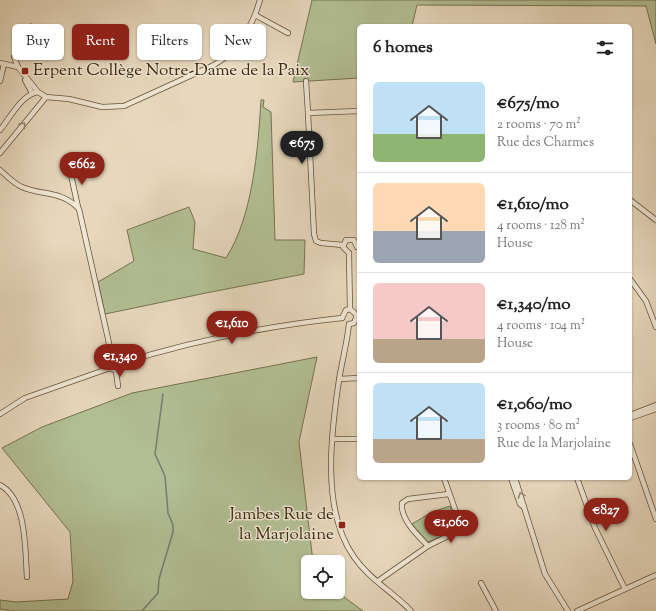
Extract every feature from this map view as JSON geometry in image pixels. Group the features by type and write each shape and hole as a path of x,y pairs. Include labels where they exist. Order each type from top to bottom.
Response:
{"street":[{"path":"15,60 18,67 38,92 46,97 111,108 133,103 214,65 232,52 244,36 255,15 260,0"},
{"path":"255,15 288,33"},
{"path":"0,82 2,63 18,67"},
{"path":"12,65 21,74 32,93"},
{"path":"306,81 314,234 316,241 321,243 343,245"},
{"path":"0,130 24,100 32,93 38,92"},
{"path":"0,153 46,97"},
{"path":"308,113 357,111"},
{"path":"74,163 72,174 78,209 113,361 110,364 110,368"},
{"path":"0,170 13,182 23,187 64,197 71,201 78,209"},
{"path":"632,202 656,220"},
{"path":"343,245 346,240 351,239 357,244"},
{"path":"343,245 344,250 349,253 354,252 357,248"},
{"path":"349,253 350,309"},
{"path":"632,282 646,301 656,327"},
{"path":"350,309 357,314"},
{"path":"342,318 346,310 350,309"},
{"path":"357,317 349,324 339,379 333,439 332,488 338,521 344,540 354,557 367,572 412,611"},
{"path":"113,361 119,364 176,348 299,322 342,318"},
{"path":"342,318 349,324"},
{"path":"118,386 116,371 119,368 119,364"},
{"path":"0,414 25,398 110,368 116,371"},
{"path":"339,379 357,378"},
{"path":"632,414 656,405"},
{"path":"632,417 656,409"},
{"path":"333,439 357,439"},
{"path":"632,450 656,519"},
{"path":"378,581 428,546 462,529 448,494 444,480"},
{"path":"512,480 520,504 524,507"},
{"path":"516,480 545,574 568,611"},
{"path":"579,480 595,528 624,589"},
{"path":"0,485 7,489 15,499 20,513 27,577"},
{"path":"428,546 410,525 404,514 402,503 408,499 448,494"},
{"path":"576,611 656,575"},
{"path":"482,583 496,611"}],"green space":[{"path":"312,0 656,0 656,44 646,6 417,5 412,24 357,24 357,78 293,82"},
{"path":"261,100 264,100 263,107 271,112 275,240 305,240 304,274 105,314 98,282 134,261 127,230 189,207 195,222 193,249 226,258 235,241 248,202 256,160"},
{"path":"317,357 299,442 312,555 301,555 301,599 345,598 363,611 11,611 0,609 0,600 16,602 68,599 73,581 70,532 2,448 42,427 132,393"},
{"path":"450,506 456,524 448,528 450,533 428,542 412,524 432,512"}],"waterway":[{"path":"142,611 158,593 159,579 173,532 173,525 168,513 165,476 155,454 163,394"}],"place":[{"name":"Erpent Collège Notre-Dame de la Paix","path":"25,71"},
{"name":"Jambes Rue de la Marjolaine","path":"342,525"}]}
